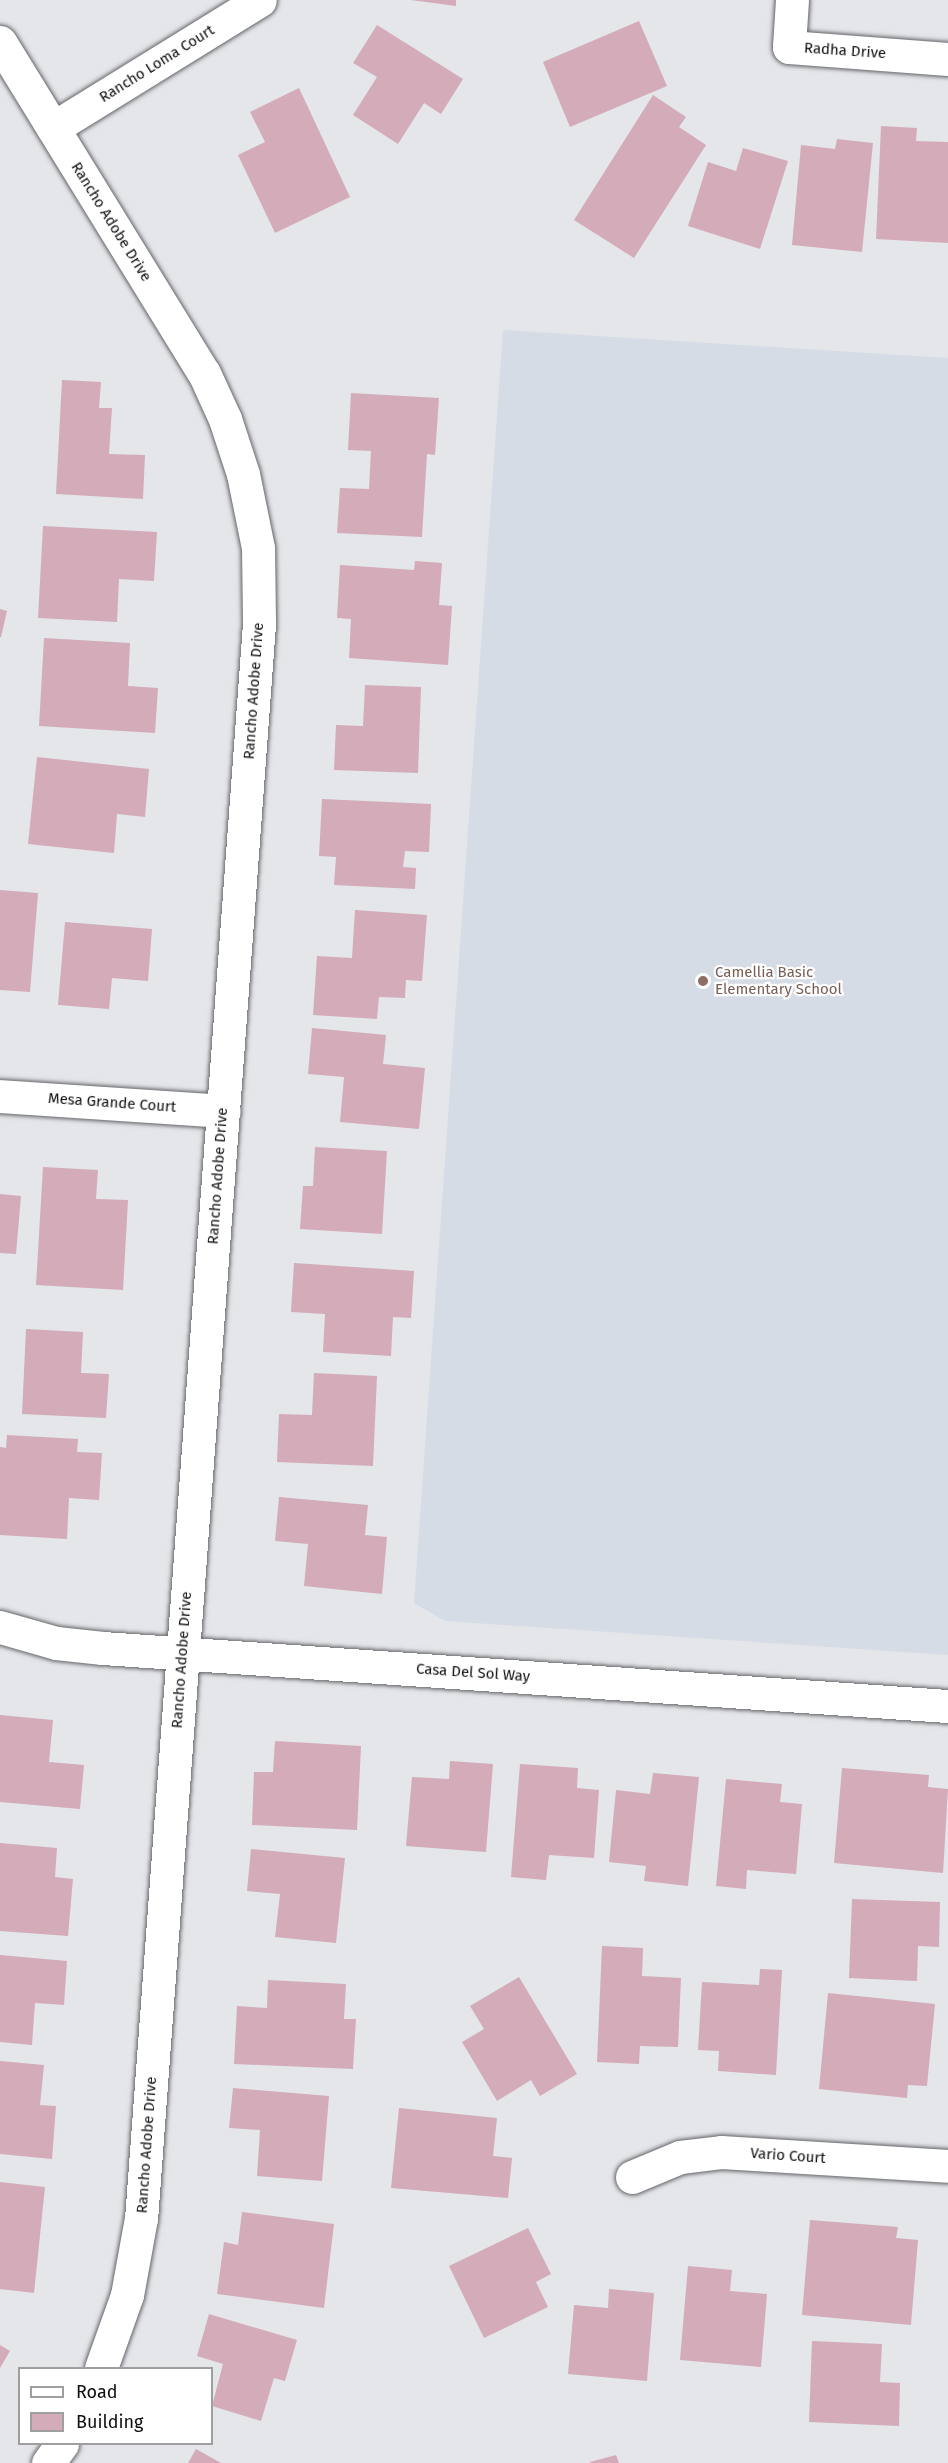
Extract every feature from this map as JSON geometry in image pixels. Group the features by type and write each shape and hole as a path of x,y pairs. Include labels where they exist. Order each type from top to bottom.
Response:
{"street":[{"name":"Rancho Loma Court","path":"53,128 260,0"},
{"name":"Radha Drive","path":"792,0 789,47 948,59"},
{"name":"Rancho Adobe Drive","path":"0,42 204,373 225,419 243,474 258,548 259,624 141,2218 127,2295 101,2367"},
{"name":"Mesa Grande Court","path":"0,1096 224,1111"},
{"name":"Casa Del Sol Way","path":"0,1627 56,1643 948,1706"},
{"name":"Vario Court","path":"632,2176 680,2157 721,2151 948,2166"},
{"path":"48,2463 61,2445"}],"shaded area":[{"name":"Camellia Basic Elementary School","path":"503,330 948,358 948,1655 445,1621 414,1603"}],"building":[{"path":"411,0 456,0 456,6"},
{"path":"639,21 667,86 570,127 543,62"},
{"path":"377,25 463,79 441,114 424,103 398,144 353,115 377,77 353,63"},
{"path":"299,88 350,197 275,233 238,155 265,142 250,112"},
{"path":"653,95 686,117 679,127 706,145 634,258 574,220"},
{"path":"881,126 917,128 916,141 948,142 948,243 876,239"},
{"path":"837,139 873,143 862,252 792,245 801,145 835,149"},
{"path":"743,148 788,161 760,249 688,226 708,162 736,171"},
{"path":"62,380 101,382 99,408 112,408 109,454 145,455 143,499 56,494"},
{"path":"351,393 439,398 435,455 427,454 422,537 337,533 340,488 369,489 371,451 348,450"},
{"path":"43,526 157,532 154,581 119,579 117,622 38,618"},
{"path":"415,561 442,563 439,605 452,606 448,665 349,658 351,619 337,618 340,565 414,570"},
{"path":"0,609 7,611 1,637 0,637"},
{"path":"44,638 130,643 128,686 158,688 155,733 39,726"},
{"path":"365,685 421,687 418,773 334,770 336,725 363,726"},
{"path":"37,757 149,769 145,817 117,814 114,853 28,844"},
{"path":"322,799 431,804 429,852 405,851 403,867 416,868 415,889 334,885 336,857 319,856"},
{"path":"0,890 38,893 30,992 0,990"},
{"path":"355,910 427,915 422,981 406,980 405,998 379,997 377,1019 313,1015 317,956 352,958"},
{"path":"65,922 152,929 148,981 112,978 109,1009 58,1005"},
{"path":"312,1028 386,1035 383,1064 425,1068 419,1129 340,1122 344,1077 308,1074"},
{"path":"315,1147 387,1151 382,1234 300,1229 303,1186 313,1186"},
{"path":"43,1167 98,1170 96,1199 128,1200 123,1290 36,1285"},
{"path":"0,1194 21,1196 16,1254 0,1253"},
{"path":"294,1263 414,1271 411,1318 393,1317 391,1356 323,1352 325,1314 291,1312"},
{"path":"26,1329 83,1332 81,1373 109,1374 106,1418 22,1414"},
{"path":"314,1373 377,1376 373,1466 277,1462 279,1414 312,1415"},
{"path":"7,1435 78,1439 77,1452 102,1453 99,1500 69,1498 67,1539 0,1535 0,1447 6,1448"},
{"path":"279,1497 368,1505 365,1535 387,1537 382,1594 304,1586 308,1544 275,1541"},
{"path":"0,1715 53,1720 49,1762 84,1765 80,1809 0,1802"},
{"path":"275,1741 361,1746 357,1830 252,1825 254,1772 273,1772"},
{"path":"450,1761 493,1764 486,1852 406,1846 412,1777 449,1779"},
{"path":"520,1764 578,1768 577,1788 599,1790 594,1858 549,1855 546,1880 511,1877"},
{"path":"842,1768 929,1775 928,1787 948,1789 943,1873 834,1863"},
{"path":"653,1773 699,1777 688,1886 644,1881 646,1866 609,1862 616,1790 650,1794"},
{"path":"726,1779 782,1784 780,1802 802,1804 796,1874 747,1870 746,1889 716,1886"},
{"path":"0,1843 57,1848 55,1877 73,1879 68,1936 0,1931"},
{"path":"251,1849 345,1858 336,1943 275,1937 280,1894 247,1891"},
{"path":"852,1899 940,1902 939,1947 918,1946 917,1981 849,1978"},
{"path":"602,1946 643,1948 642,1976 681,1978 678,2047 640,2046 639,2064 597,2062"},
{"path":"0,1955 67,1961 64,2005 35,2003 32,2045 0,2042"},
{"path":"760,1969 782,1970 776,2075 718,2071 719,2051 698,2050 702,1982 759,1985"},
{"path":"519,1977 577,2074 540,2096 531,2080 497,2101 462,2042 484,2029 470,2006"},
{"path":"268,1980 346,1984 344,2019 356,2019 353,2069 234,2064 237,2006 267,2008"},
{"path":"828,1993 935,2004 927,2086 908,2085 907,2098 819,2089"},
{"path":"0,2061 44,2065 40,2105 56,2106 52,2159 0,2154"},
{"path":"233,2088 329,2096 322,2181 257,2176 260,2130 229,2128"},
{"path":"399,2108 497,2118 493,2156 512,2158 508,2198 391,2188"},
{"path":"0,2182 45,2187 34,2293 0,2289"},
{"path":"242,2212 334,2224 324,2308 217,2294 224,2242 238,2245"},
{"path":"810,2220 898,2227 896,2238 918,2240 911,2325 802,2315"},
{"path":"528,2228 551,2274 536,2282 548,2307 484,2338 449,2266"},
{"path":"688,2266 732,2270 730,2291 767,2294 761,2367 680,2360"},
{"path":"609,2289 654,2293 647,2381 568,2374 574,2305 608,2308"},
{"path":"209,2314 297,2340 285,2381 274,2378 261,2421 213,2406 223,2364 197,2356"},
{"path":"812,2341 882,2344 880,2382 900,2383 899,2426 809,2422"},
{"path":"0,2345 10,2351 0,2368"},
{"path":"196,2449 221,2463 188,2463"},
{"path":"616,2455 619,2463 590,2463 590,2462"}],"place":[{"name":"Camellia Basic Elementary School","path":"703,981"}]}
